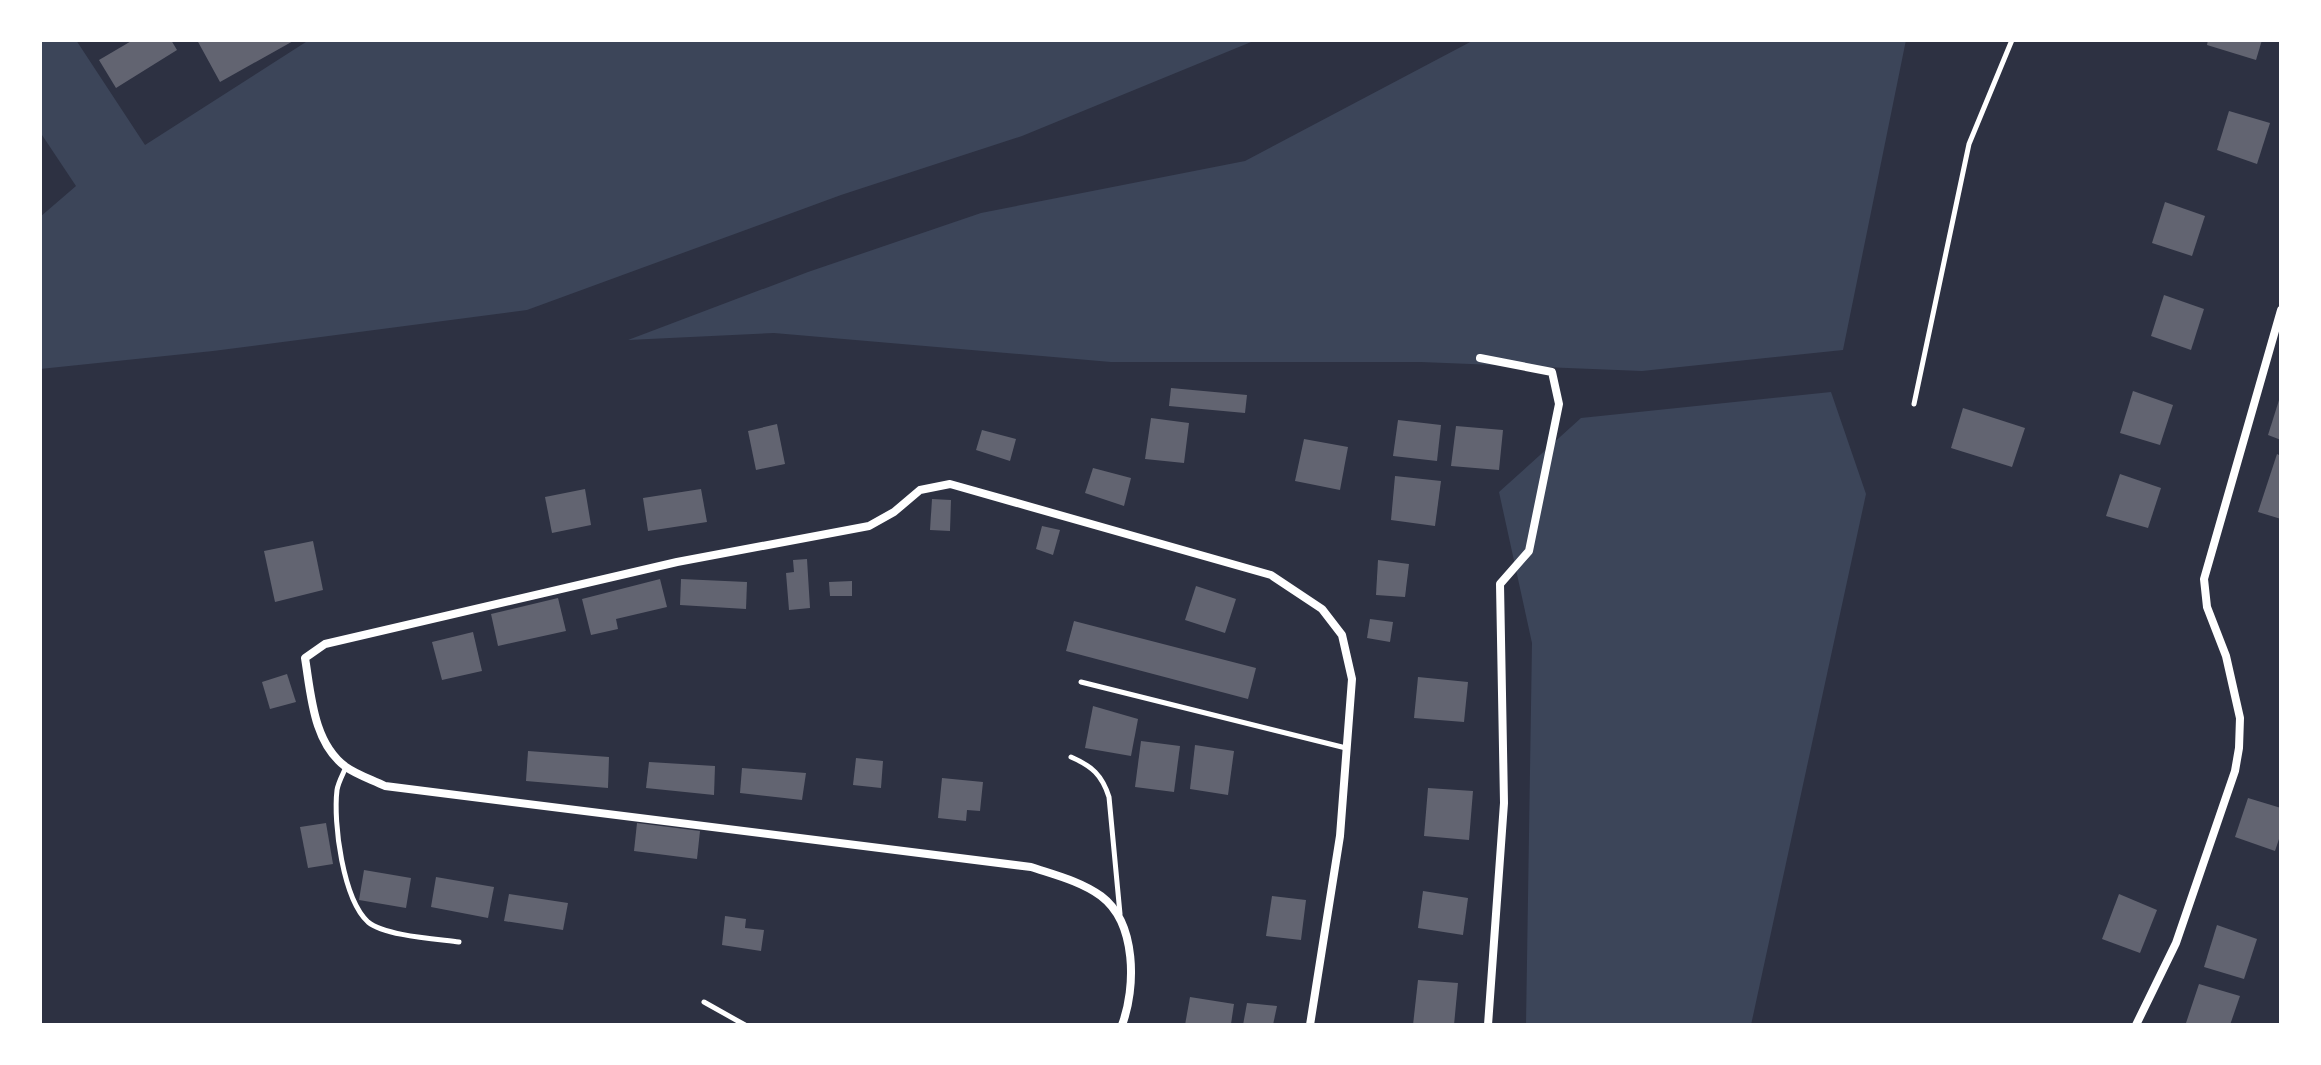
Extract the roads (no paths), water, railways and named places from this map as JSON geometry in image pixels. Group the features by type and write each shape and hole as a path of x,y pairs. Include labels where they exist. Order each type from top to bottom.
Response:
{"street":[{"path":"2136,1025 2176,943 2235,771 2240,718 2226,656 2207,607 2204,579 2281,310"},
{"path":"1480,358 1552,372 1559,404 1529,551 1500,584 1504,803 1488,1025"},
{"path":"1122,1025 1129,1006 1132,976 1121,923 1104,898 1083,885 1031,867 385,786 346,767 331,752 316,721 305,658 325,644 677,562 869,526 894,512 920,490 950,484 1271,575 1322,609 1342,635 1352,679 1340,836 1310,1025"}],"lane":[{"path":"1914,404 1969,144 2012,40"},
{"path":"1081,682 1346,748"},
{"path":"1071,757 1090,764 1104,780 1109,797 1121,923"},
{"path":"346,767 337,789 343,870 356,906 368,922 383,930 459,942"},
{"path":"704,1002 745,1025"}]}
